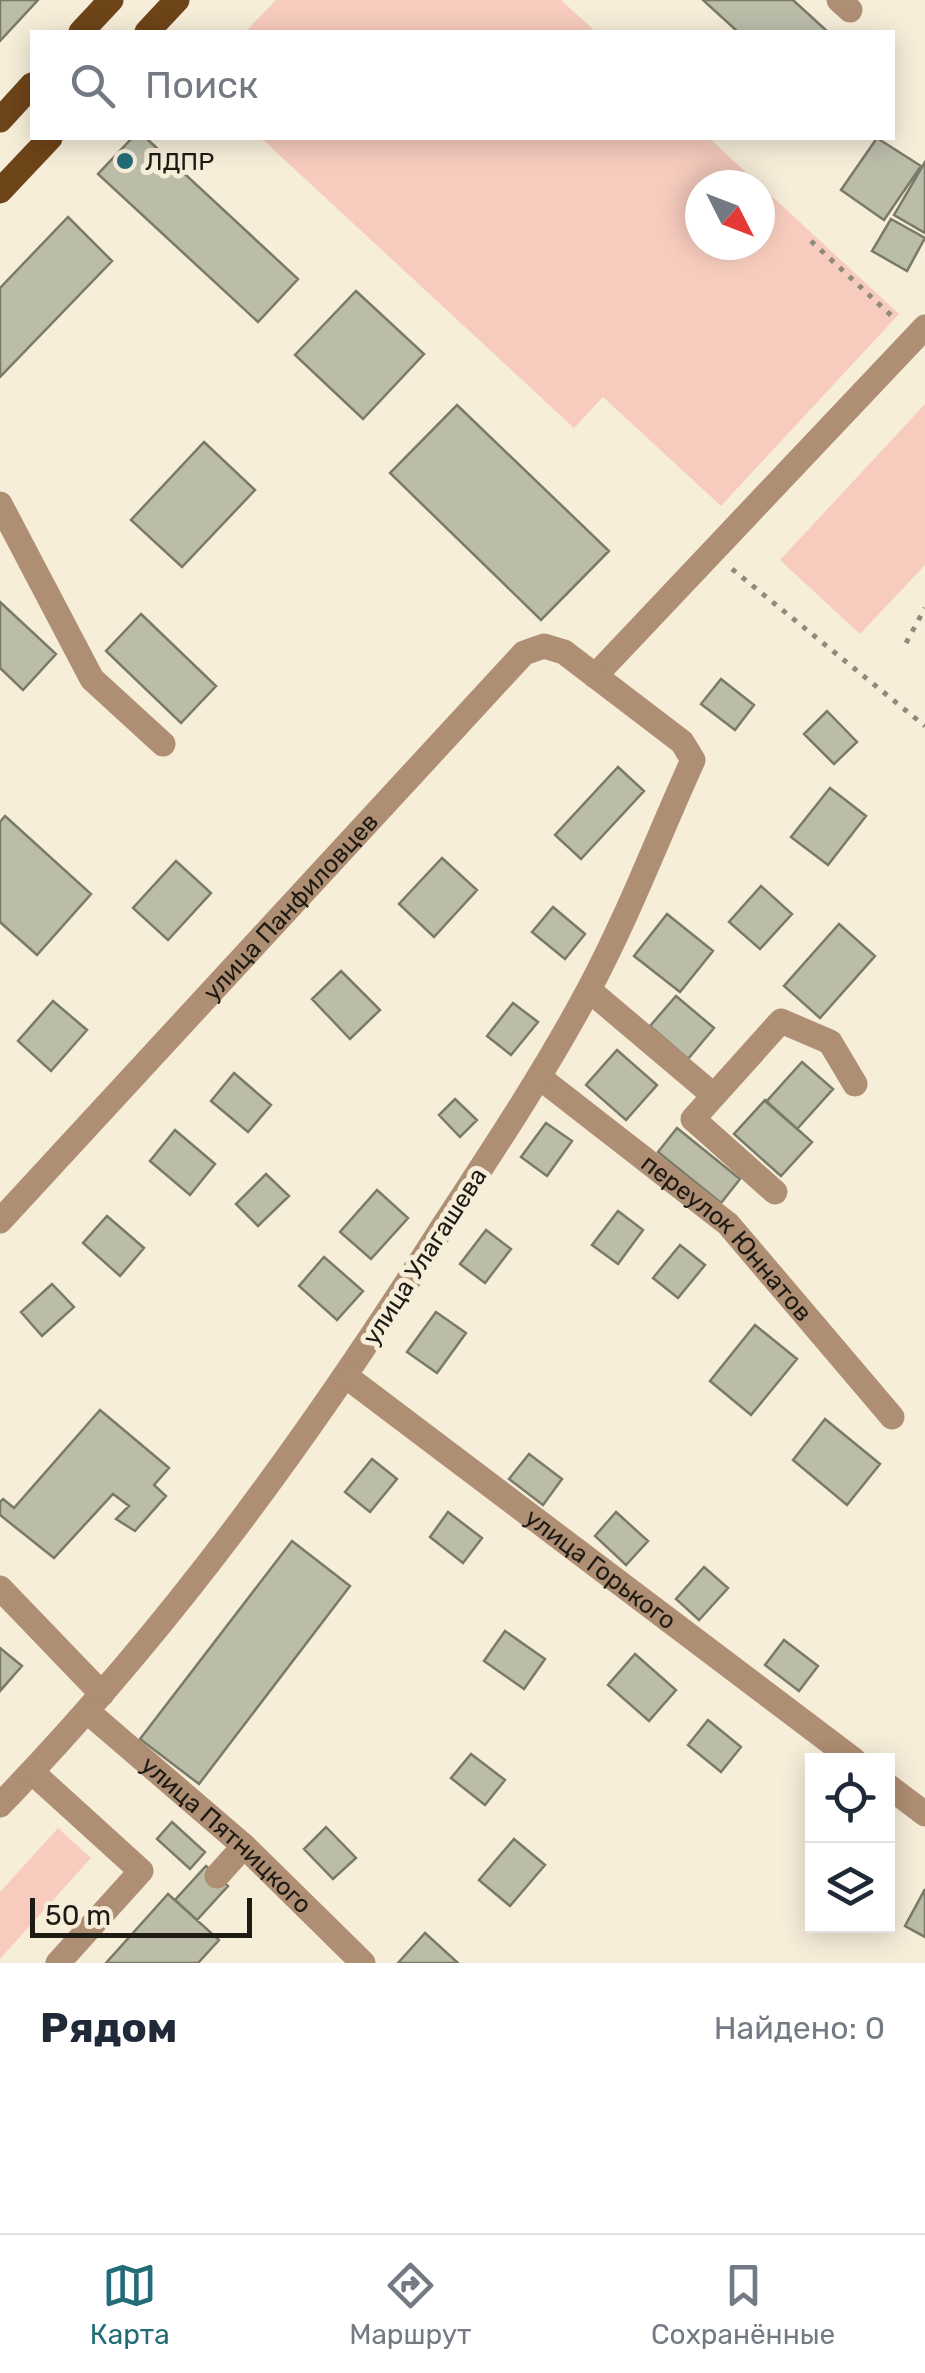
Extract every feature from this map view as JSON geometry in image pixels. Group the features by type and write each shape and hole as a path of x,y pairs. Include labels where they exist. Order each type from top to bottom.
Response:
{"main road":[{"path":"84,30 112,0"},
{"path":"149,30 177,0"},
{"path":"0,120 30,87"},
{"path":"0,192 48,140"}],"street":[{"path":"595,676 920,332"},
{"path":"0,504 92,680 163,744"},
{"name":"улица Панфиловцев","path":"0,1222 524,653 544,646 564,652 595,676"},
{"name":"улица Улагашева","path":"0,1805 95,1703 200,1578 347,1377 539,1077 588,990 692,760 682,742 595,676"},
{"path":"588,990 712,1094"},
{"path":"775,1192 694,1118 712,1094 781,1020 830,1042 856,1084"},
{"name":"переулок Юннатов","path":"539,1077 728,1224 892,1417"},
{"name":"улица Горького","path":"347,1377 845,1753"},
{"name":"улица Пятницкого","path":"0,1588 95,1703 364,1963"},
{"path":"32,1772 142,1871 58,1963"},
{"path":"895,1791 925,1814"},
{"path":"217,1876 244,1846"}],"path":[{"path":"812,242 920,332"},
{"path":"710,551 925,726"},
{"path":"906,643 925,608"}],"shaded area":[{"path":"276,0 561,0 594,30 247,30"},
{"path":"263,140 711,140 744,170 685,170 685,260 775,260 775,199 899,314 721,506 603,397 574,428"},
{"path":"925,404 925,565 860,634 780,560"},
{"path":"58,1828 91,1858 0,1959 0,1892"}],"building":[{"path":"0,0 38,0 0,41"},
{"path":"703,0 793,0 826,30 736,30"},
{"path":"130,140 148,140 298,279 258,322 98,174"},
{"path":"876,140 921,166 884,220 841,190"},
{"path":"925,162 925,233 894,215"},
{"path":"68,217 112,261 0,377 0,288"},
{"path":"891,219 925,238 907,271 872,251"},
{"path":"356,291 424,354 363,419 295,355"},
{"path":"457,405 609,551 541,620 390,473"},
{"path":"204,442 255,490 182,567 131,520"},
{"path":"0,602 56,654 23,690 0,668"},
{"path":"141,614 216,686 181,723 106,651"},
{"path":"721,679 754,705 735,730 701,704"},
{"path":"827,711 857,742 834,764 804,734"},
{"path":"618,767 644,791 581,859 555,835"},
{"path":"830,788 866,816 828,865 791,837"},
{"path":"5,816 91,894 37,955 0,922 0,822"},
{"path":"442,858 477,890 434,937 399,904"},
{"path":"176,861 211,893 168,940 133,908"},
{"path":"761,886 792,914 760,949 729,922"},
{"path":"553,907 585,934 565,959 532,932"},
{"path":"667,914 713,951 680,992 634,956"},
{"path":"839,924 875,956 820,1018 784,986"},
{"path":"341,971 380,1010 350,1039 312,999"},
{"path":"676,996 714,1028 688,1059 650,1026"},
{"path":"53,1001 87,1030 51,1071 18,1041"},
{"path":"513,1003 538,1022 511,1055 487,1036"},
{"path":"617,1050 657,1085 626,1120 586,1085"},
{"path":"802,1062 833,1089 797,1129 766,1102"},
{"path":"234,1073 271,1105 248,1132 211,1101"},
{"path":"455,1099 477,1120 460,1137 439,1115"},
{"path":"765,1100 812,1142 781,1176 734,1134"},
{"path":"546,1123 572,1141 547,1176 521,1157"},
{"path":"677,1128 740,1179 721,1203 658,1152"},
{"path":"175,1130 215,1164 190,1195 150,1161"},
{"path":"266,1174 289,1196 258,1226 236,1204"},
{"path":"377,1190 408,1218 371,1259 340,1232"},
{"path":"618,1211 643,1230 618,1264 592,1245"},
{"path":"107,1216 144,1248 120,1276 83,1243"},
{"path":"486,1230 511,1249 485,1283 460,1264"},
{"path":"680,1245 705,1265 678,1298 653,1278"},
{"path":"324,1257 363,1291 337,1320 299,1286"},
{"path":"52,1284 74,1307 42,1336 21,1312"},
{"path":"436,1312 466,1333 437,1373 407,1352"},
{"path":"755,1325 797,1359 751,1415 710,1381"},
{"path":"100,1410 169,1468 154,1485 166,1496 135,1531 116,1519 129,1506 113,1494 54,1558 0,1515 0,1502 3,1499 14,1508"},
{"path":"825,1419 880,1464 847,1505 793,1460"},
{"path":"529,1454 562,1479 543,1505 509,1479"},
{"path":"372,1459 397,1479 370,1512 345,1492"},
{"path":"448,1512 482,1538 463,1563 430,1537"},
{"path":"616,1512 648,1541 626,1565 595,1536"},
{"path":"292,1541 350,1586 199,1784 140,1739"},
{"path":"704,1567 728,1588 699,1620 676,1599"},
{"path":"505,1631 545,1659 524,1689 484,1661"},
{"path":"784,1640 818,1666 799,1691 765,1665"},
{"path":"0,1648 22,1666 0,1691"},
{"path":"635,1654 676,1690 649,1721 608,1685"},
{"path":"708,1720 741,1747 721,1772 688,1745"},
{"path":"471,1754 505,1780 485,1805 451,1778"},
{"path":"172,1822 205,1852 190,1869 157,1839"},
{"path":"326,1827 356,1858 333,1879 304,1849"},
{"path":"514,1839 545,1865 510,1906 479,1880"},
{"path":"206,1866 228,1886 197,1920 175,1900"},
{"path":"925,1889 925,1937 905,1926"},
{"path":"168,1894 219,1940 198,1963 106,1963"},
{"path":"425,1933 458,1963 398,1963"}],"place":[{"name":"ЛДПР","path":"125,161"}]}
